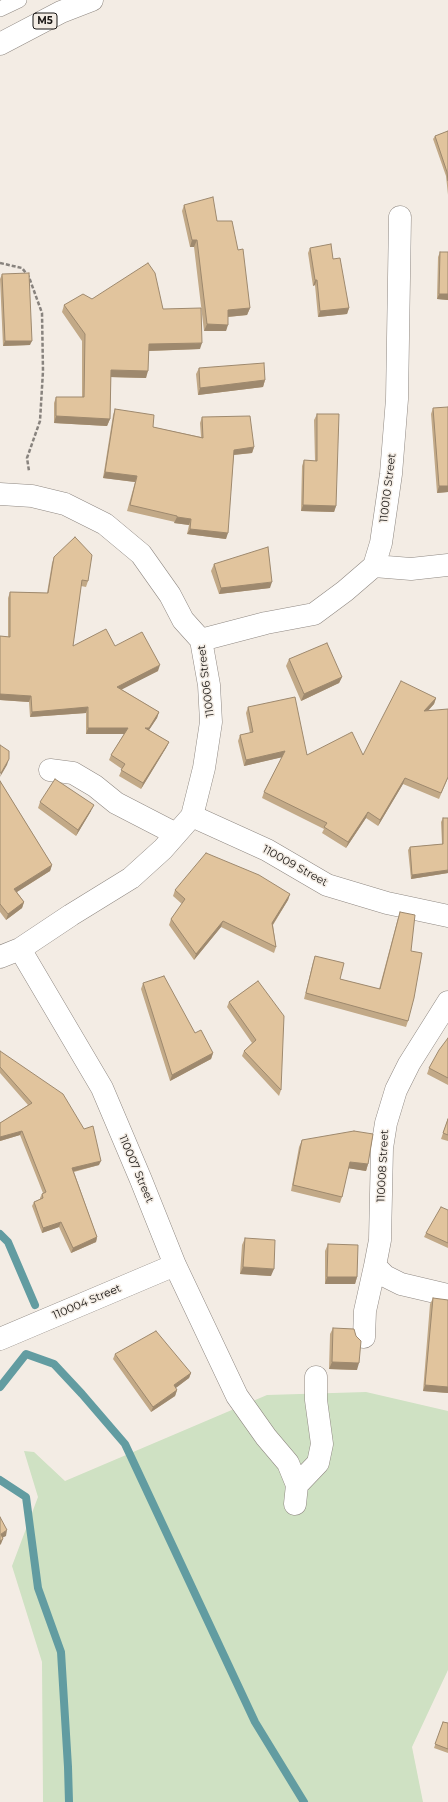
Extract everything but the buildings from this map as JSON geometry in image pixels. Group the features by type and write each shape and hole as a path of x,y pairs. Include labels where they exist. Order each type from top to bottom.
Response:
{"street":[{"name":"M5","path":"0,44 61,12 92,0"},
{"name":"110010 Street","path":"374,566 381,543 391,474 397,399 400,217"},
{"name":"110006 Street","path":"0,494 32,496 65,504 105,524 141,554 170,595 183,620 201,640 208,685 211,722 204,768 192,816 163,849 131,878 20,949 0,957"},
{"path":"201,640 266,623 314,614 345,591 374,566 411,569 448,565"},
{"path":"50,770 73,773 94,786 116,803 176,834"},
{"name":"110009 Street","path":"192,816 267,850 327,885 387,903 448,916"},
{"name":"110007 Street","path":"20,949 102,1088 175,1265 237,1396 266,1437 288,1463 296,1494 318,1463 322,1444 316,1400 316,1377"},
{"name":"110008 Street","path":"364,1337 365,1312 376,1266 380,1240 382,1148 386,1123 396,1090 409,1064 448,1002"},
{"name":"110004 Street","path":"0,1339 175,1265"},
{"path":"376,1266 385,1276 401,1284 448,1295"}],"lane":[{"path":"0,9 19,0"}],"path":[{"path":"0,263 22,268 30,277 42,313 43,371 40,421 27,458 32,496"}],"green space":[{"path":"366,1392 448,1411 448,1670 412,1747 423,1802 43,1802 42,1662 12,1566 38,1497 24,1451 34,1452 65,1481 267,1395"}],"waterway":[{"path":"0,1234 8,1242 35,1305"},
{"path":"0,1387 26,1354 54,1364 125,1444 255,1722 304,1802"},
{"path":"0,1480 26,1497 38,1588 61,1652 69,1802"}]}
